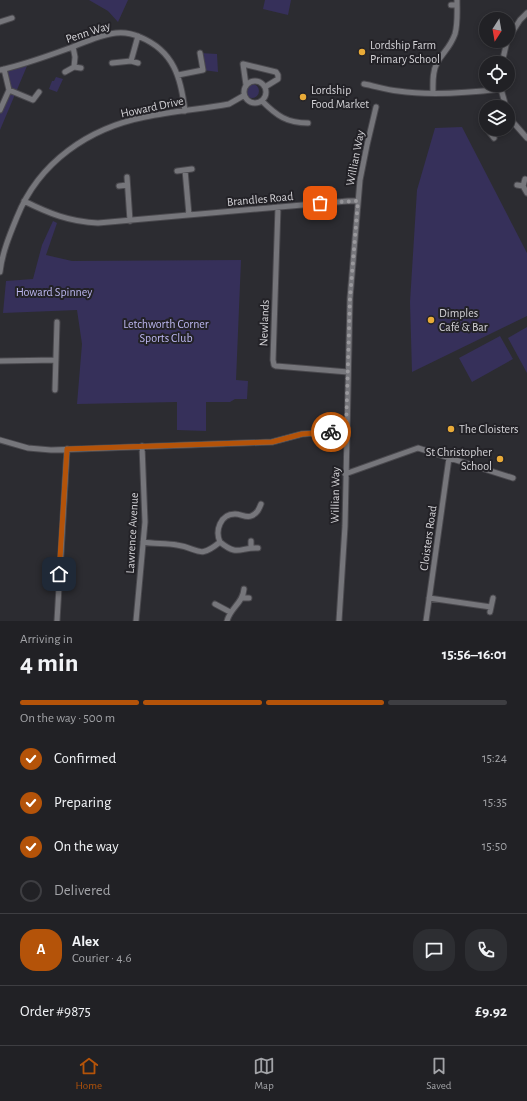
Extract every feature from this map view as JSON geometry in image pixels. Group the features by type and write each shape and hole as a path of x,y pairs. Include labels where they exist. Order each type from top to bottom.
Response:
{"street":[{"path":"433,93 435,68 438,61 448,49 457,25 457,2 451,5"},
{"path":"515,28 527,13"},
{"path":"0,22 12,18"},
{"name":"Penn Way","path":"2,69 94,38 117,33 126,33 146,40 160,49 170,61 178,75 183,93 185,110"},
{"path":"131,61 138,36"},
{"path":"73,46 75,57 74,68"},
{"path":"178,75 203,70 200,53"},
{"path":"112,63 131,61 138,63"},
{"path":"246,85 254,81 261,83 265,87 266,95 262,101 255,104 251,103 243,96 243,91 246,85 243,64 276,72 278,79 265,87"},
{"path":"65,72 74,68 81,68"},
{"path":"0,110 9,90 2,69"},
{"path":"364,84 398,91 433,93 463,93 479,90"},
{"path":"9,90 32,100 39,92"},
{"name":"Howard Drive","path":"0,272 6,245 24,200 51,165 82,141 132,120 185,110 229,104 243,96"},
{"path":"262,101 271,110 290,122 308,123"},
{"name":"Willian Way","path":"339,621 345,526 350,298 358,201 367,145 376,107"},
{"path":"515,127 527,138"},
{"path":"177,171 192,169"},
{"path":"185,170 189,216"},
{"path":"126,177 130,221"},
{"path":"525,179 523,186 527,193"},
{"path":"119,186 127,185"},
{"path":"517,185 523,186"},
{"name":"Brandles Road","path":"24,200 54,215 78,222 98,223 358,201"},
{"name":"Newlands","path":"278,207 274,365 348,372"},
{"path":"55,390 57,322"},
{"path":"0,361 56,360"},
{"path":"0,440 40,450 272,442 302,434 346,431"},
{"name":"Lawrence Avenue","path":"136,621 145,511 142,446"},
{"path":"345,474 418,448 513,478"},
{"path":"57,621 67,449"},
{"name":"Cloisters Road","path":"426,621 449,458"},
{"path":"258,548 251,548 241,551 230,550 220,542 218,528 223,519 234,514 248,517 254,515 258,512 261,504"},
{"path":"251,541 251,548"},
{"path":"143,542 177,545 202,552 210,550 220,542"},
{"path":"227,621 230,612 243,598 244,590"},
{"path":"243,598 249,598"},
{"path":"430,598 491,609 492,598"},
{"path":"215,604 230,612"}],"green space":[{"path":"89,0 128,0 118,22 108,11"},
{"path":"265,0 291,0 288,15 263,9"},
{"path":"200,53 217,54 218,72 203,70"},
{"path":"27,66 0,130 0,112 10,88 7,71"},
{"path":"56,77 63,79 57,92 49,89 52,81 54,81"},
{"path":"252,84 257,86 259,91 257,96 252,98 247,96 245,91 247,86"},
{"path":"462,127 527,253 527,316 412,372 410,302 417,190 435,128"},
{"name":"Letchworth Corner Sports Club","path":"53,221 57,223 46,255 72,261 241,260 236,380 248,381 247,399 235,399 230,402 206,402 206,431 177,430 177,402 77,404 82,344 77,310 3,313 6,281 33,279 42,245"},
{"path":"527,327 527,373 508,338"},
{"path":"500,336 513,359 472,382 459,358"}],"way so far":[{"path":"320,203 358,201 350,298 346,431 331,432"}],"place":[{"name":"Lordship Farm Primary School","path":"362,52"},
{"name":"Lordship Food Market","path":"303,97"},
{"name":"Dimples Café & Bar","path":"431,320"},
{"name":"The Cloisters","path":"451,429"},
{"name":"St Christopher School","path":"500,459"}],"route":[{"path":"59,574 67,449 272,442 302,434 331,432"}],"park label":[{"name":"Howard Spinney","path":"54,292"}]}
